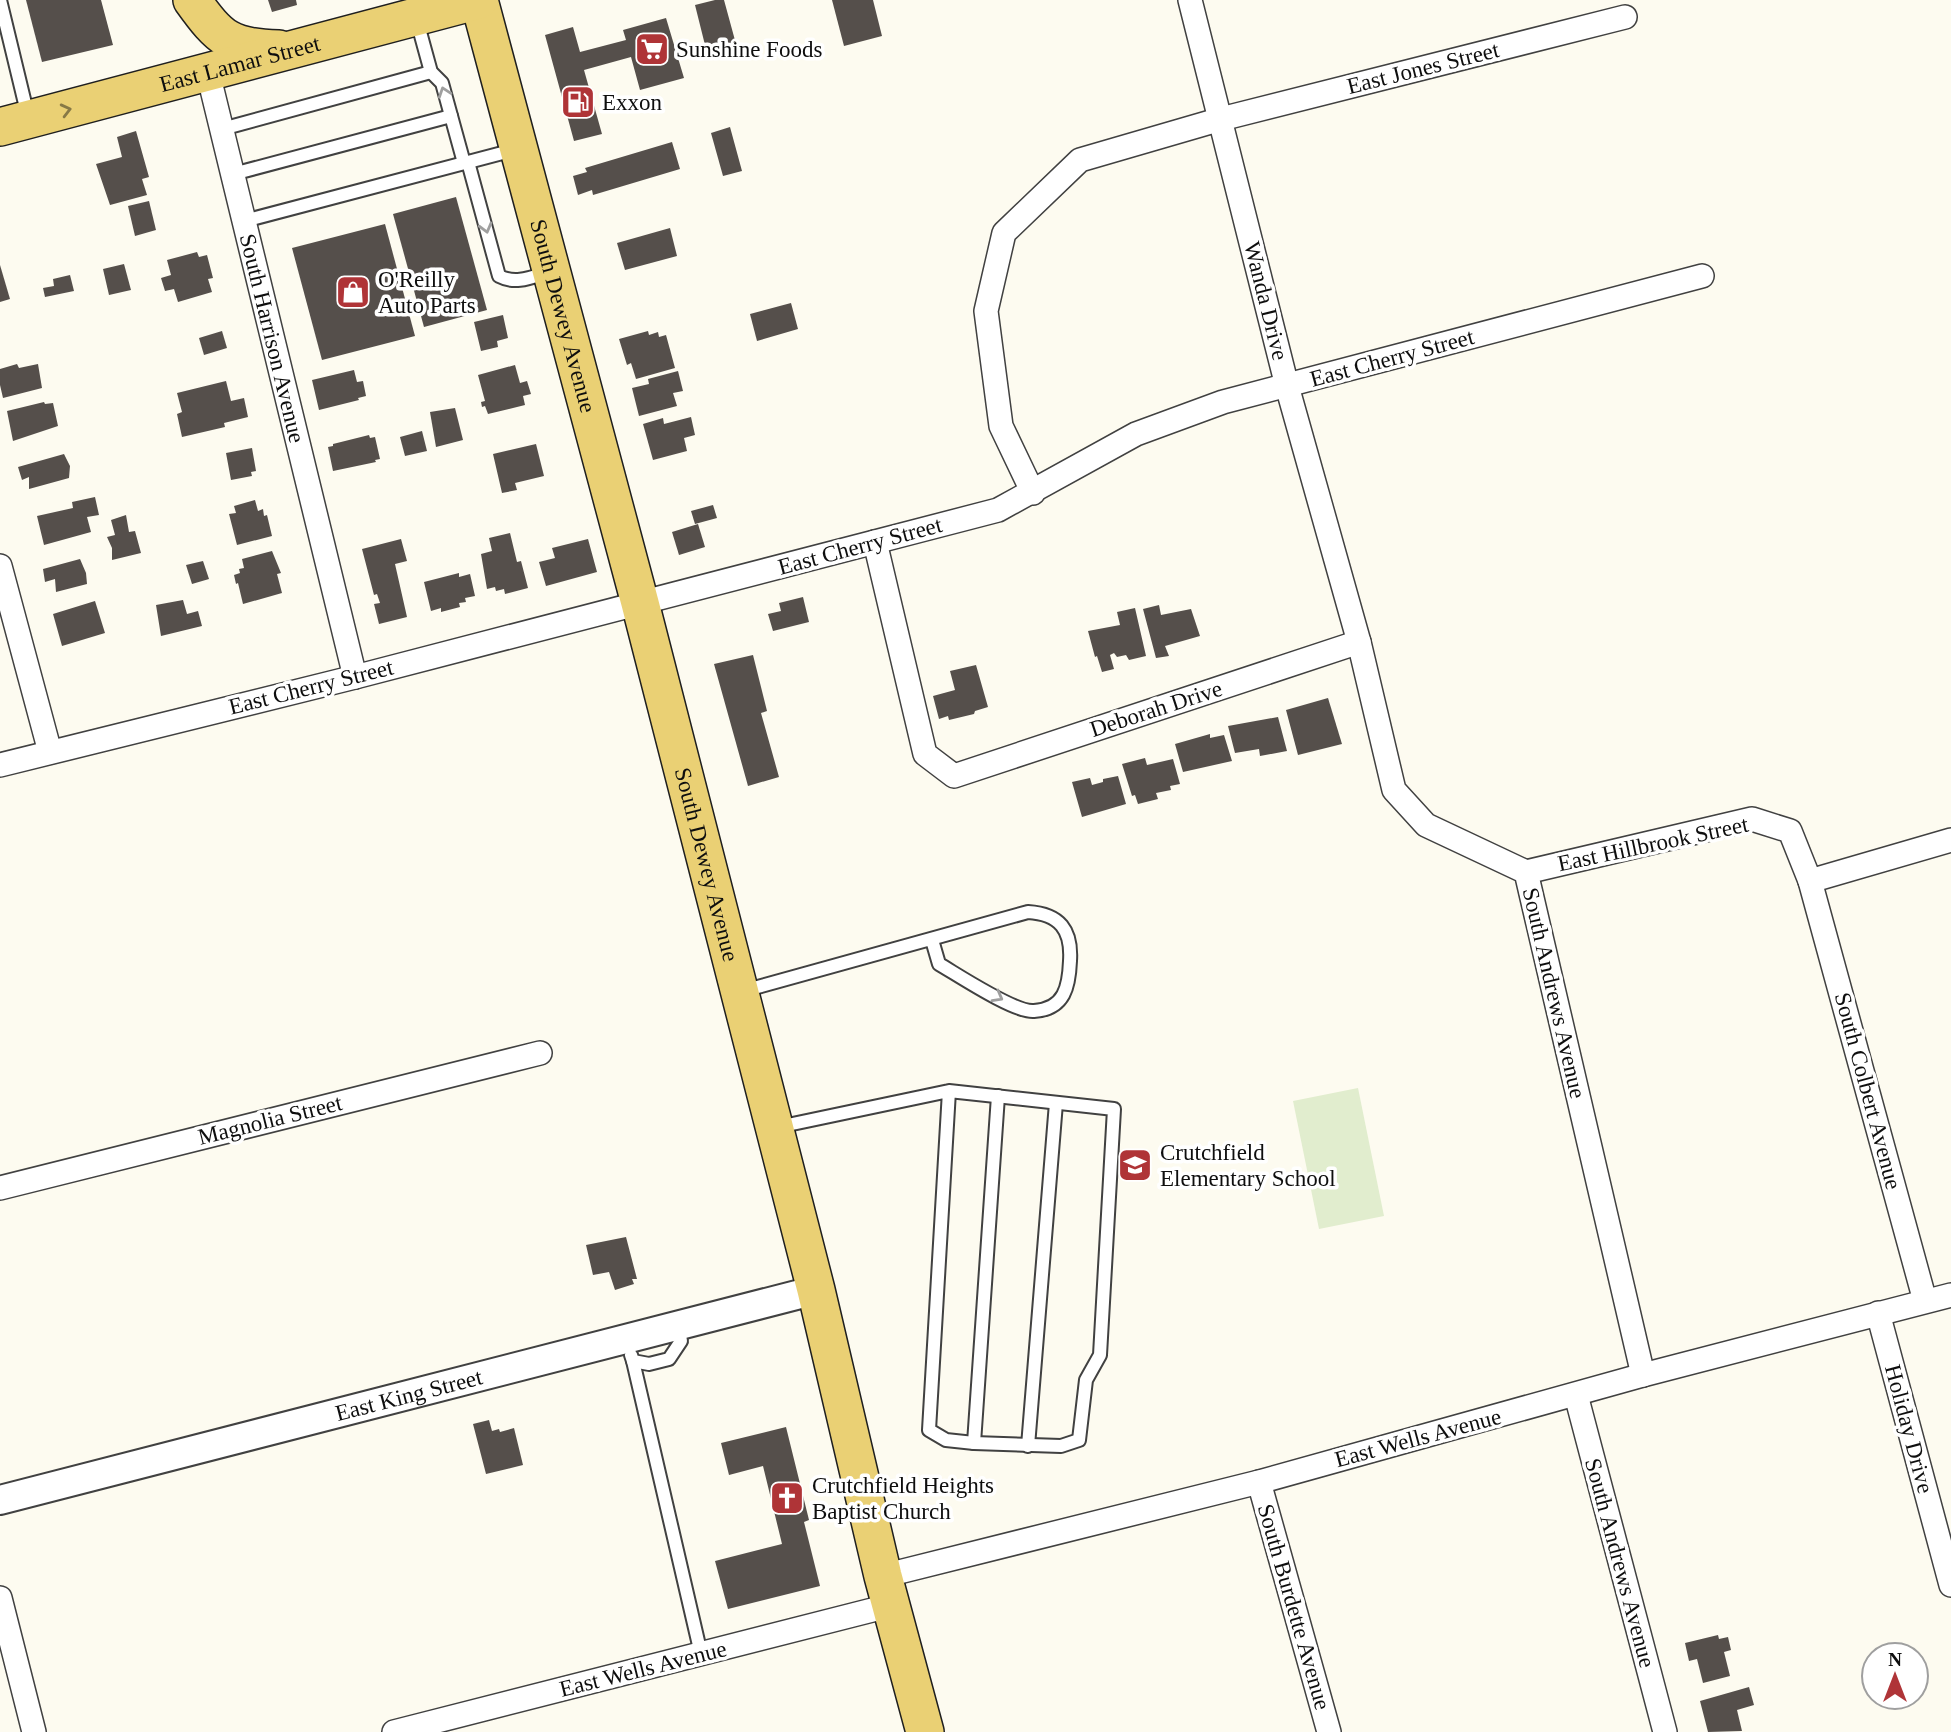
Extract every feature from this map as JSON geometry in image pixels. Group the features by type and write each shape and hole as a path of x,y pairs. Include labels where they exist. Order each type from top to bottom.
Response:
{"main road":[{"path":"191,0 226,39 250,48 297,49"},
{"name":"South Harrison Avenue","path":"191,0 208,73"},
{"name":"East Lamar Street","path":"14,123 479,0"},
{"name":"South Dewey Avenue","path":"479,0 640,603 816,1290 888,1591 925,1732"}],"street":[{"name":"Wanda Drive","path":"1190,0 1287,386 1359,642"},
{"name":"East Jones Street","path":"1033,493 1001,426 986,312 1004,233 1080,160 1221,119 1625,17"},
{"name":"South Harrison Avenue","path":"208,73 355,677"},
{"name":"East Cherry Street","path":"0,765 355,677 998,510 1136,434 1223,402 1702,276"},
{"name":"Deborah Drive","path":"875,542 925,754 954,776 1359,642"},
{"path":"0,566 50,752"},
{"name":"South Andrews Avenue","path":"1359,642 1394,790 1426,825 1526,872 1643,1375"},
{"name":"East Hillbrook Street","path":"1526,872 1752,820 1790,831 1810,881"},
{"path":"1810,881 1951,840"},
{"name":"South Colbert Avenue","path":"1810,881 1925,1301"},
{"name":"Magnolia Street","path":"0,1188 540,1053"},
{"name":"East King Street","path":"0,1500 629,1350 678,1325 816,1290"},
{"name":"East Wells Avenue","path":"394,1732 701,1654 888,1591 1259,1482 1643,1375 1951,1295"},
{"name":"Holiday Drive","path":"1878,1313 1951,1585"},
{"name":"South Andrews Avenue","path":"1576,1395 1665,1732"},
{"name":"South Burdette Avenue","path":"1259,1482 1329,1732"},
{"path":"0,1598 8,1660 34,1732"}],"lane":[{"path":"0,0 14,123"},
{"path":"416,17 431,72 442,83 499,276 509,281 551,271"},
{"path":"222,129 431,72"},
{"path":"233,174 451,116"},
{"path":"244,221 519,149"},
{"path":"739,992 1028,912 1044,913 1057,920 1066,931 1071,943 1069,984 1063,996 1052,1006 1033,1011 1017,1008 939,964 932,940"},
{"path":"774,1128 949,1090 1114,1109 1100,1355 1086,1380 1079,1440 1061,1446 974,1443 946,1440 929,1430 949,1090"},
{"path":"974,1443 998,1096"},
{"path":"1028,1446 1056,1103"},
{"path":"629,1350 701,1654"}],"green space":[{"path":"1358,1088 1384,1216 1319,1229 1293,1101"}],"building":[{"path":"26,0 101,0 113,45 42,62"},
{"path":"268,0 296,0 297,5 272,12"},
{"path":"724,0 736,44 706,49 695,5"},
{"path":"832,0 873,0 882,36 844,46"},
{"path":"666,18 684,78 640,90 631,57 584,70 602,134 574,141 545,35 573,27 580,52 626,40 623,30"},
{"path":"730,127 742,171 723,176 711,133"},
{"path":"136,131 149,177 142,179 147,195 110,205 96,164 122,157 117,137"},
{"path":"672,142 680,169 593,195 592,190 578,195 573,176 587,172 585,168"},
{"path":"456,197 487,310 424,327 393,214"},
{"path":"149,201 156,230 135,236 128,206"},
{"name":"O'Reilly Auto Parts","path":"385,224 415,336 322,360 292,248"},
{"path":"670,228 677,256 625,270 617,243"},
{"path":"197,252 199,257 207,255 213,278 208,279 212,292 178,302 174,289 165,291 161,278 171,275 167,260"},
{"path":"124,264 131,290 109,295 103,269"},
{"path":"0,265 10,299 0,302"},
{"path":"70,275 74,291 45,297 43,288 54,286 53,279"},
{"path":"791,303 798,329 757,341 750,314"},
{"path":"503,315 508,338 497,341 498,347 481,351 474,322"},
{"path":"222,331 227,348 204,355 199,338"},
{"path":"648,331 649,335 658,332 659,337 666,335 675,368 636,379 631,363 627,365 619,339"},
{"path":"17,364 19,368 38,364 42,388 3,398 0,369"},
{"path":"515,365 520,383 527,381 531,394 523,396 525,405 488,414 485,406 482,407 481,402 485,401 478,375"},
{"path":"354,370 357,382 363,381 366,396 319,410 312,380"},
{"path":"678,371 683,391 673,393 677,406 639,416 632,388 649,384 648,379"},
{"path":"226,381 231,401 244,398 248,417 224,423 225,427 182,437 177,414 182,412 177,393"},
{"path":"44,402 53,403 58,426 13,441 7,411"},
{"path":"455,408 463,440 436,447 430,412"},
{"path":"691,417 695,435 684,438 687,451 653,460 643,424 663,418 664,424"},
{"path":"422,431 427,451 405,456 400,437"},
{"path":"369,435 370,438 375,437 380,459 333,471 328,447"},
{"path":"536,444 544,476 515,483 517,490 502,493 493,454"},
{"path":"252,448 256,471 251,472 252,476 231,480 226,453"},
{"path":"64,454 70,466 69,478 29,489 29,477 22,480 18,467"},
{"path":"95,497 99,515 87,517 91,532 44,545 37,516 73,508 72,502"},
{"path":"255,500 258,511 263,509 264,516 267,515 272,536 237,545 229,514 236,513 234,506"},
{"path":"713,505 717,518 695,524 691,511"},
{"path":"126,515 129,532 135,531 141,553 112,560 112,548 107,537 115,535 111,520"},
{"path":"698,524 705,547 679,555 672,532"},
{"path":"510,533 517,562 521,561 528,588 505,594 504,589 487,589 481,554 492,551 489,538"},
{"path":"401,539 407,561 395,564 407,617 379,624 374,604 380,603 377,594 374,595 362,549"},
{"path":"588,539 597,572 546,586 539,562 555,558 552,548"},
{"path":"272,551 281,573 277,574 282,593 243,604 234,575 244,568 242,559"},
{"path":"80,559 87,584 56,592 55,579 45,582 43,569"},
{"path":"203,561 209,579 192,584 186,565"},
{"path":"459,573 459,577 470,574 475,596 465,598 466,602 459,603 460,607 441,612 441,608 431,611 424,582"},
{"path":"803,597 809,622 773,631 768,614 781,611 779,603"},
{"path":"183,600 187,614 198,611 202,626 161,636 156,605"},
{"path":"95,601 105,633 62,646 53,614"},
{"path":"1159,605 1161,615 1191,609 1200,636 1165,646 1169,656 1156,658 1143,609"},
{"path":"1135,608 1146,656 1129,660 1126,655 1117,657 1114,653 1110,655 1114,669 1102,672 1088,631 1120,625 1117,612"},
{"path":"753,655 767,711 761,713 779,777 748,786 714,664"},
{"path":"976,665 988,707 975,711 974,714 949,720 948,716 939,719 933,696 955,690 950,671"},
{"path":"1328,698 1342,744 1298,755 1286,710"},
{"path":"1278,717 1287,751 1260,756 1259,749 1235,753 1228,726"},
{"path":"1210,734 1210,738 1224,735 1232,761 1183,772 1175,744"},
{"path":"1145,758 1147,765 1173,759 1180,784 1170,786 1171,790 1156,793 1158,799 1138,804 1135,795 1132,796 1122,764"},
{"path":"1118,776 1126,804 1082,817 1072,782 1090,778 1092,785"},
{"path":"626,1237 637,1279 632,1279 634,1284 615,1290 609,1272 593,1275 586,1245"},
{"path":"489,1420 492,1431 514,1428 523,1465 486,1474 473,1424"},
{"name":"Crutchfield Heights Baptist Church","path":"786,1427 809,1520 804,1522 820,1586 728,1609 715,1561 782,1544 763,1466 729,1475 721,1443"},
{"path":"1718,1635 1719,1639 1728,1637 1731,1650 1724,1652 1730,1676 1703,1683 1697,1659 1689,1661 1685,1643"},
{"path":"1749,1687 1754,1705 1737,1710 1742,1731 1708,1732 1700,1701"}],"place":[{"name":"Sunshine Foods","path":"652,49"},
{"name":"Exxon","path":"578,102"},
{"name":"O'Reilly Auto Parts","path":"353,292"},
{"name":"Crutchfield Elementary School","path":"1135,1165"},
{"name":"Crutchfield Heights Baptist Church","path":"787,1498"}]}
